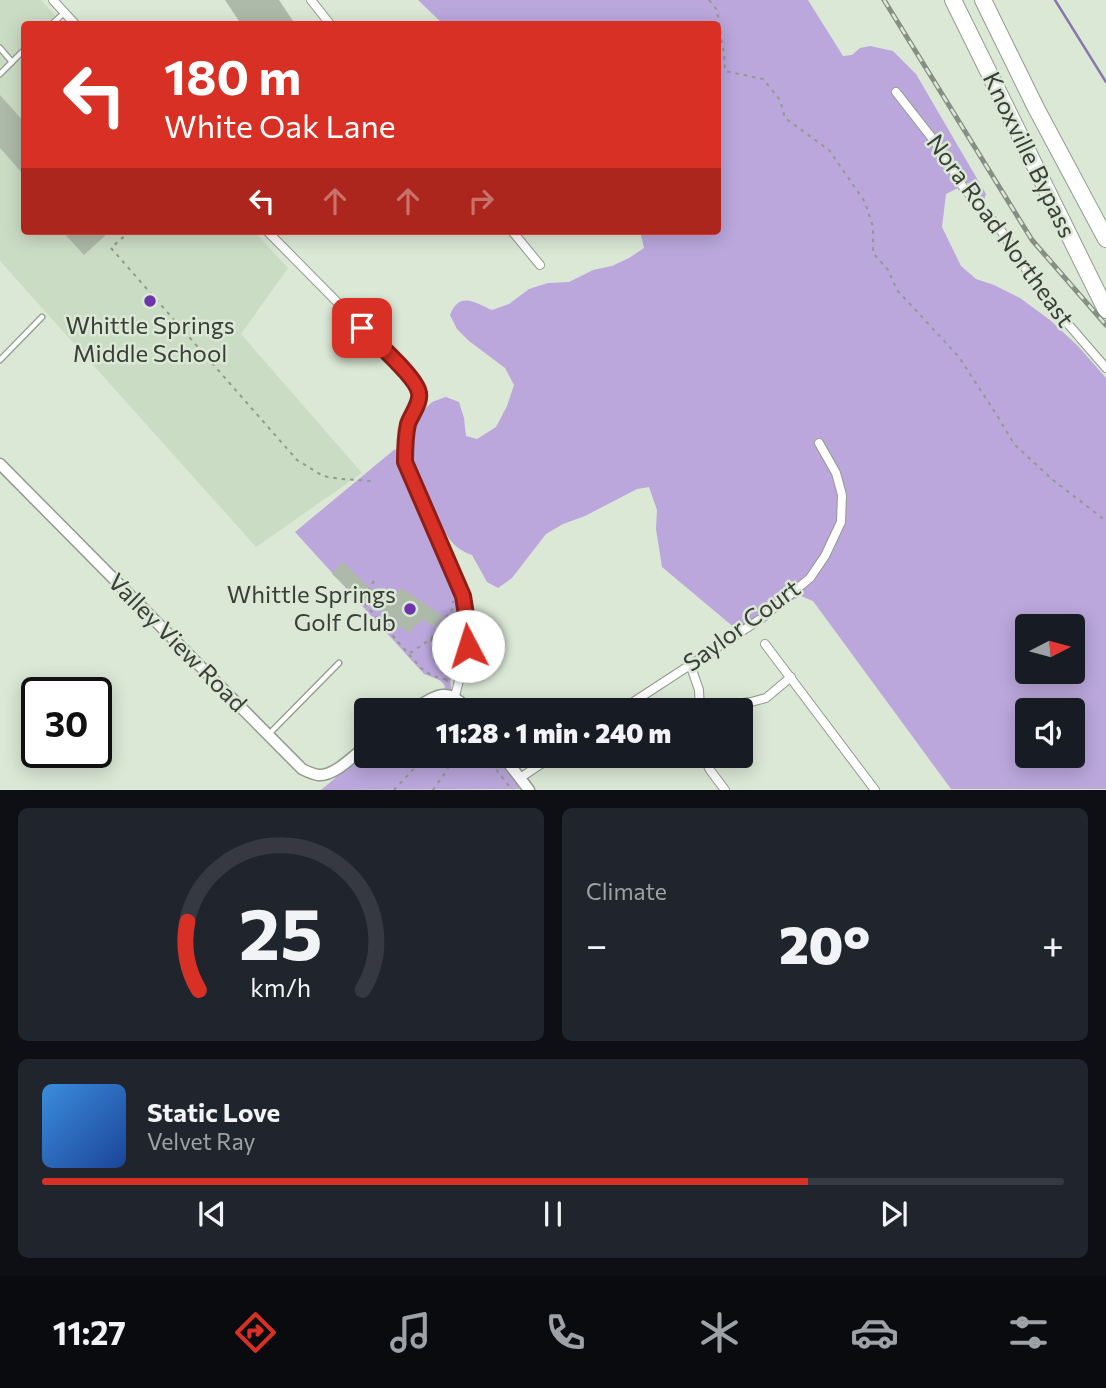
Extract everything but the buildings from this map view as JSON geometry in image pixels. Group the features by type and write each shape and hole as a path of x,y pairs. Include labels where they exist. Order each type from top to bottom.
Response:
{"highway":[{"name":"Knoxville Bypass","path":"953,0 1106,310"},
{"name":"Knoxville Bypass","path":"984,0 1025,86 1106,239"},
{"path":"995,0 1071,173"}],"street":[{"path":"53,0 72,21"},
{"path":"311,0 328,21"},
{"name":"Nora Road Northeast","path":"896,92 939,147 963,187 1000,229 1043,295 1106,368"},
{"path":"271,235 413,379 419,394 404,441 405,462 463,596 467,621 468,646 454,696 432,698"},
{"path":"515,235 540,265"},
{"name":"Saylor Court","path":"639,698 762,618 810,578 825,556 841,522 842,495 836,473 818,443"},
{"name":"Valley View Road","path":"0,464 302,769 315,775 326,774 354,755"},
{"path":"765,644 874,789"},
{"path":"690,664 699,698"},
{"path":"753,701 766,698 791,677"},
{"path":"512,768 529,789"},
{"path":"520,778 535,768"},
{"path":"709,768 725,789"}],"lane":[{"path":"56,21 65,13"},
{"path":"0,48 12,61"},
{"path":"0,74 21,53"},
{"path":"0,360 42,317"},
{"path":"268,735 339,663"}],"path":[{"path":"709,0 716,10 718,21"},
{"path":"721,38 725,71 762,79 780,100 785,118 829,150 865,202 873,227 873,253 888,270 897,290 958,357 1014,444 1053,481 1106,521"},
{"path":"126,235 111,248 297,460 323,476 341,480 372,481"},
{"path":"374,581 364,597 364,603 426,672 447,682 445,670 431,639"},
{"path":"409,654 431,639 453,608 453,601"},
{"path":"394,789 414,768"},
{"path":"433,789 448,768"},
{"path":"495,768 512,789"}],"shaded area":[{"name":"Whittle Springs Middle School","path":"0,0 41,0 60,21 21,21 21,235 258,235 288,268 241,334 362,473 256,547 0,261"},
{"path":"418,0 808,0 843,56 852,55 860,48 870,46 893,51 916,74 986,194 984,200 968,183 946,194 942,227 961,266 976,279 1020,298 1050,320 1106,378 1106,789 951,789 813,601 801,596 784,604 742,634 662,567 656,529 657,510 649,487 637,489 585,516 563,524 546,534 512,578 498,588 487,582 472,555 457,547 443,529 417,478 411,460 416,424 431,403 446,397 459,402 466,436 477,439 496,427 514,385 505,368 469,341 457,329 450,315 458,303 463,301 468,300 492,310 509,304 529,289 548,283 569,282 593,270 612,266 644,248 641,235 721,235 721,21 440,21"},
{"path":"395,449 447,566 461,622 461,650 458,665 450,681 453,698 446,698 444,684 424,674 295,532"},
{"path":"354,762 354,768 505,768 520,789 321,790"}],"waterway":[{"path":"1055,0 1106,82"}],"railway":[{"path":"884,0 1032,240 1106,325"}],"place":[{"name":"Whittle Springs Middle School","path":"150,301"},
{"name":"Whittle Springs Golf Club","path":"410,609"}],"route":[{"path":"362,328 413,379 419,394 404,441 405,462 463,596 468,646"}]}
